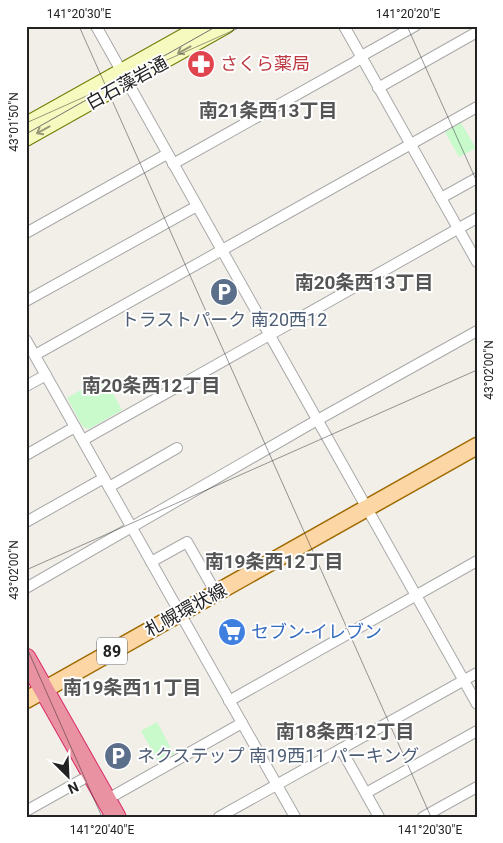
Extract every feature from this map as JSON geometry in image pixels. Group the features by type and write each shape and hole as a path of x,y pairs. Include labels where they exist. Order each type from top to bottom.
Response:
{"highway":[{"path":"26,658 116,817"}],"main road":[{"name":"白石藻岩通","path":"26,139 201,26"},
{"name":"白石藻岩通","path":"26,124 227,26"},
{"name":"札幌環状線","path":"26,700 477,446"}],"street":[{"path":"96,26 477,704"},
{"path":"344,26 477,262"},
{"path":"173,164 355,62 414,26"},
{"path":"378,88 477,32"},
{"path":"35,355 477,107"},
{"path":"26,233 167,154"},
{"path":"441,198 477,178"},
{"path":"26,301 197,206"},
{"path":"83,440 477,218"},
{"path":"26,588 477,330"},
{"path":"26,340 294,817"},
{"path":"26,386 46,375"},
{"path":"26,455 75,427"},
{"path":"26,522 177,448"},
{"path":"151,562 186,542 216,593"},
{"path":"229,701 477,561"},
{"path":"219,817 477,673"},
{"path":"106,800 242,723"},
{"path":"366,793 477,732"},
{"path":"341,749 379,817"},
{"path":"26,812 92,774"},
{"path":"423,817 477,787"}],"green space":[{"path":"461,123 476,148 459,157 445,132"},
{"path":"104,377 122,410 89,429 83,427 67,398"},
{"path":"157,722 175,756 160,764 141,731"}],"tram line":[{"path":"26,134 217,26"}],"place":[{"name":"さくら薬局","path":"201,64"},
{"name":"トラストパーク 南20西12","path":"224,292"},
{"name":"セブン-イレブン","path":"232,632"},
{"name":"ネクステップ 南19西11 パーキング","path":"118,756"}],"district":[{"name":"南21条西13丁目","path":"268,110"},
{"name":"南20条西13丁目","path":"364,282"},
{"name":"南20条西12丁目","path":"151,385"},
{"name":"南19条西12丁目","path":"274,561"},
{"name":"南19条西11丁目","path":"132,687"},
{"name":"南18条西12丁目","path":"345,731"}]}
